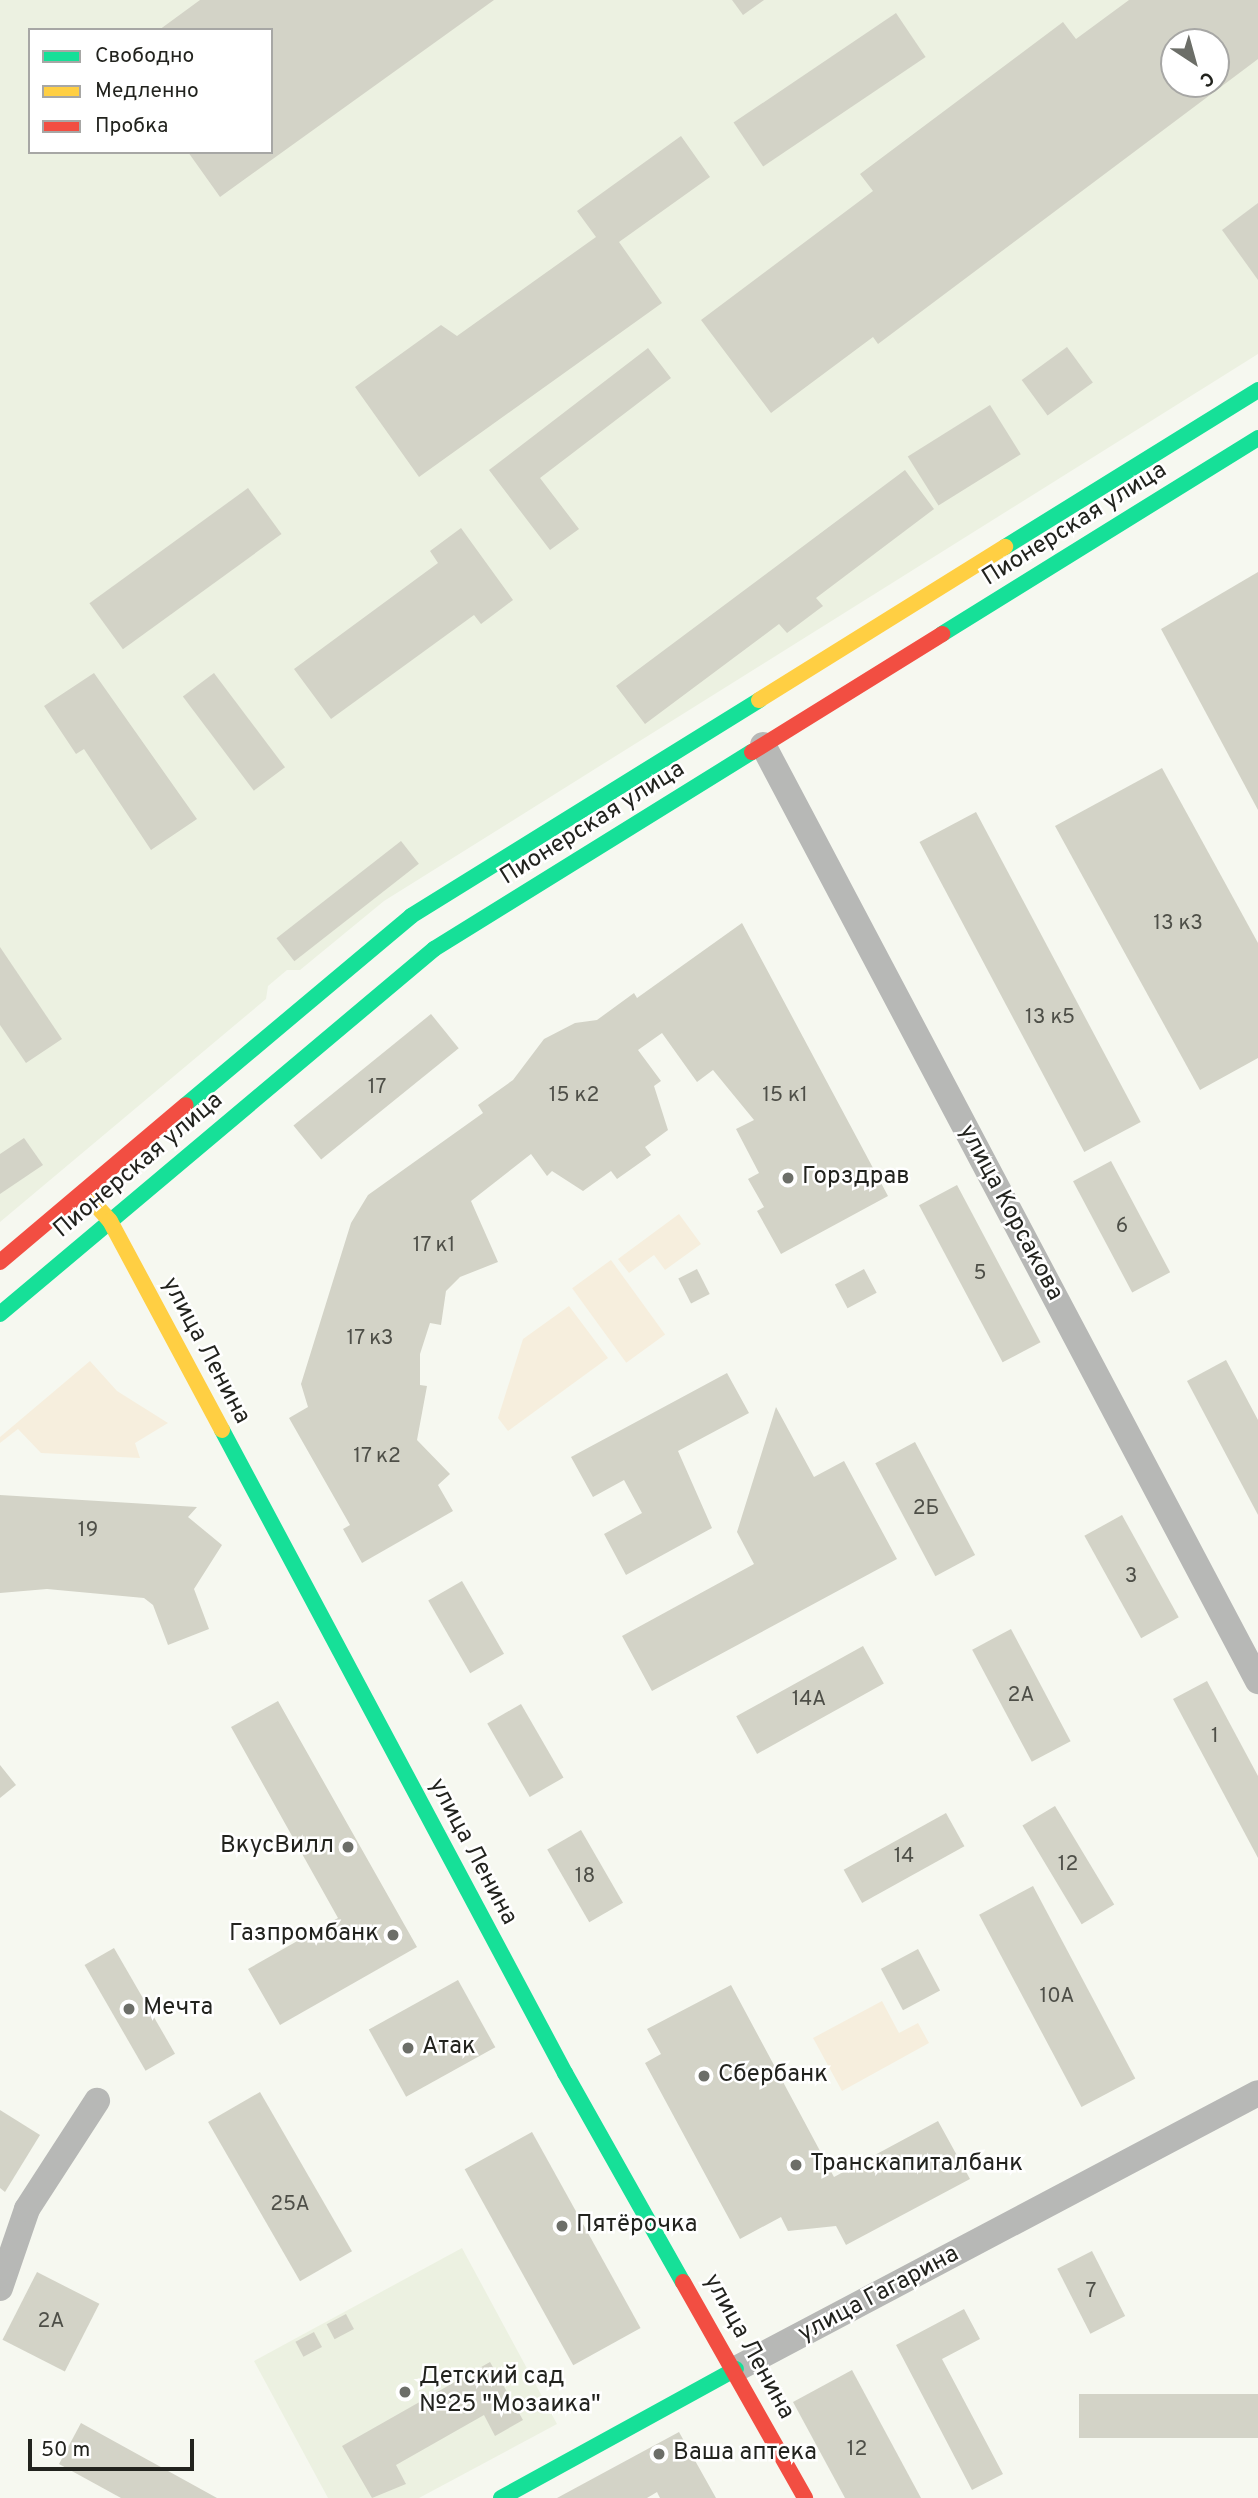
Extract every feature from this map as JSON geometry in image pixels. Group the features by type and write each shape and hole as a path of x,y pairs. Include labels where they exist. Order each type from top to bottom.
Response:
{"main road":[{"name":"Пионерская улица","path":"0,1262 411,916 1258,390"},
{"name":"Пионерская улица","path":"0,1314 434,950 1258,438"},
{"name":"улица Ленина","path":"84,1190 110,1221 560,2064 736,2369 805,2498"},
{"name":"улица Гагарина","path":"501,2498 736,2369"}],"street":[{"name":"улица Корсакова","path":"763,745 1258,1681"},
{"name":"улица Гагарина","path":"736,2369 1258,2093"},
{"path":"0,2288 27,2209 97,2101"}],"shaded area":[{"path":"0,0 1258,0 1258,354 384,901 300,970 287,970 268,986 266,999 0,1222"},
{"path":"679,1214 701,1244 665,1270 654,1255 629,1273 618,1259"},
{"path":"611,1260 665,1334 626,1363 572,1288"},
{"path":"569,1306 608,1358 508,1431 498,1418 523,1339"},
{"path":"90,1361 117,1391 168,1423 135,1443 140,1458 41,1453 18,1429 0,1443 0,1437"},
{"path":"882,2001 899,2033 918,2023 929,2043 842,2091 813,2038"},
{"name":"Детский сад №25 \"Мозаика\"","path":"462,2248 557,2424 419,2498 328,2498 254,2361"}],"building":[{"path":"200,0 494,0 220,197 189,154 273,154 273,28 162,28"},
{"path":"732,0 764,0 743,15"},
{"path":"1129,0 1258,0 1258,59 1230,80 1230,28 1160,28 1160,98 1206,98 878,344 873,337 771,413 701,320 873,191 860,174 1063,22 1076,39"},
{"path":"896,13 926,57 763,167 734,123"},
{"path":"681,136 710,177 619,242 662,303 419,477 355,387 441,325 457,336 596,237 577,211"},
{"path":"1258,203 1258,280 1222,230"},
{"path":"1067,347 1093,383 1048,416 1022,380"},
{"path":"648,348 671,378 540,478 579,529 550,550 489,470"},
{"path":"990,405 1021,454 938,506 908,456"},
{"path":"905,470 934,509 816,598 823,606 787,633 779,624 645,724 616,686"},
{"path":"248,488 282,534 123,649 89,603"},
{"path":"461,528 513,600 481,624 474,615 331,719 294,669 438,563 430,551"},
{"path":"1258,572 1258,810 1161,629"},
{"path":"94,673 197,819 151,850 84,749 76,754 44,706"},
{"path":"214,673 285,767 254,791 183,696"},
{"path":"1162,768 1258,943 1258,1058 1200,1090 1055,826"},
{"path":"976,812 1141,1122 1084,1152 919,842"},
{"path":"401,841 419,864 294,961 276,938"},
{"path":"742,923 888,1196 781,1254 757,1211 764,1207 748,1179 759,1173 736,1129 754,1120 713,1070 697,1082 662,1033 638,1050 661,1081 654,1086 668,1130 645,1147 651,1155 617,1179 611,1171 583,1191 552,1171 547,1176 531,1154 471,1201 498,1262 460,1277 446,1291 441,1325 430,1323 420,1354 420,1385 427,1386 417,1440 450,1474 438,1485 453,1511 362,1563 343,1529 350,1525 289,1418 308,1407 301,1384 351,1223 368,1195 483,1113 478,1105 513,1080 544,1039 575,1023 597,1020 634,993 637,998"},
{"path":"0,947 62,1039 26,1063 0,1025"},
{"path":"431,1014 459,1048 321,1160 293,1125"},
{"path":"24,1138 43,1165 0,1194 0,1154"},
{"path":"1111,1161 1170,1272 1132,1292 1073,1181"},
{"path":"957,1185 1041,1342 1003,1362 919,1205"},
{"path":"697,1269 710,1294 691,1303 678,1279"},
{"path":"864,1269 877,1293 848,1308 835,1284"},
{"path":"1226,1360 1258,1420 1258,1515 1187,1381"},
{"path":"727,1373 749,1413 678,1451 712,1528 626,1575 604,1534 642,1513 624,1480 593,1497 571,1457"},
{"path":"776,1407 814,1477 844,1461 897,1559 652,1691 622,1636 754,1564 737,1532"},
{"path":"915,1442 975,1555 935,1576 875,1463"},
{"path":"0,1495 197,1507 188,1517 222,1545 194,1589 209,1629 168,1645 153,1605 144,1598 47,1589 0,1593"},
{"path":"1122,1515 1179,1617 1141,1638 1084,1536"},
{"path":"462,1581 504,1654 470,1673 428,1600"},
{"path":"1011,1629 1071,1741 1032,1762 972,1650"},
{"path":"863,1646 884,1684 757,1754 736,1716"},
{"path":"1207,1681 1258,1776 1258,1858 1173,1699"},
{"path":"278,1701 417,1947 280,2025 248,1969 338,1918 231,1727"},
{"path":"521,1704 564,1778 530,1797 487,1724"},
{"path":"0,1765 16,1785 0,1798"},
{"path":"1055,1806 1114,1905 1082,1924 1022,1826"},
{"path":"946,1813 964,1846 862,1903 844,1870"},
{"path":"581,1830 623,1903 589,1922 547,1850"},
{"path":"1033,1886 1135,2078 1081,2107 979,1915"},
{"name":"Мечта","path":"114,1948 175,2054 146,2071 85,1965"},
{"path":"918,1949 940,1990 903,2010 881,1969"},
{"path":"458,1980 495,2047 406,2097 369,2029"},
{"path":"731,1985 834,2177 938,2121 970,2179 846,2245 836,2226 788,2231 781,2217 740,2239 645,2063 661,2054 647,2029"},
{"path":"260,2092 352,2251 300,2281 208,2122"},
{"path":"0,2110 40,2135 5,2192 0,2188"},
{"path":"532,2132 641,2328 573,2365 465,2169"},
{"path":"1092,2251 1125,2316 1090,2334 1057,2269"},
{"path":"37,2272 99,2304 65,2371 2,2340"},
{"path":"964,2309 980,2339 942,2359 1003,2474 972,2490 896,2345"},
{"path":"346,2314 354,2329 335,2339 327,2324"},
{"path":"314,2332 322,2347 303,2357 295,2342"},
{"path":"490,2362 523,2420 495,2436 484,2415 396,2465 406,2484 372,2498 342,2446"},
{"path":"852,2370 921,2498 845,2498 793,2402"},
{"path":"1079,2394 1258,2394 1258,2438 1079,2438"},
{"path":"81,2423 217,2498 121,2498 59,2464"},
{"path":"679,2432 716,2498 660,2498 657,2492 647,2498 557,2498"}],"traffic: fast":[{"path":"1005,547 1258,390"},
{"path":"942,634 1258,438"},
{"path":"186,1105 411,916 759,700"},
{"path":"0,1314 434,949 752,752"},
{"path":"222,1430 565,2073 683,2282"},
{"path":"501,2498 736,2369"}],"traffic: slow":[{"path":"759,700 1005,547"},
{"path":"93,1202 110,1221 222,1430"}],"traffic: jam":[{"path":"752,752 942,634"},
{"path":"0,1262 186,1105"},
{"path":"683,2282 805,2498"}],"place":[{"name":"Горздрав","path":"788,1178"},
{"name":"ВкусВилл","path":"348,1847"},
{"name":"Газпромбанк","path":"393,1935"},
{"name":"Мечта","path":"129,2009"},
{"name":"Атак","path":"408,2048"},
{"name":"Сбербанк","path":"704,2076"},
{"name":"Транскапиталбанк","path":"796,2165"},
{"name":"Пятёрочка","path":"562,2226"},
{"name":"Детский сад №25 \"Мозаика\"","path":"405,2392"},
{"name":"Ваша аптека","path":"659,2454"}]}
